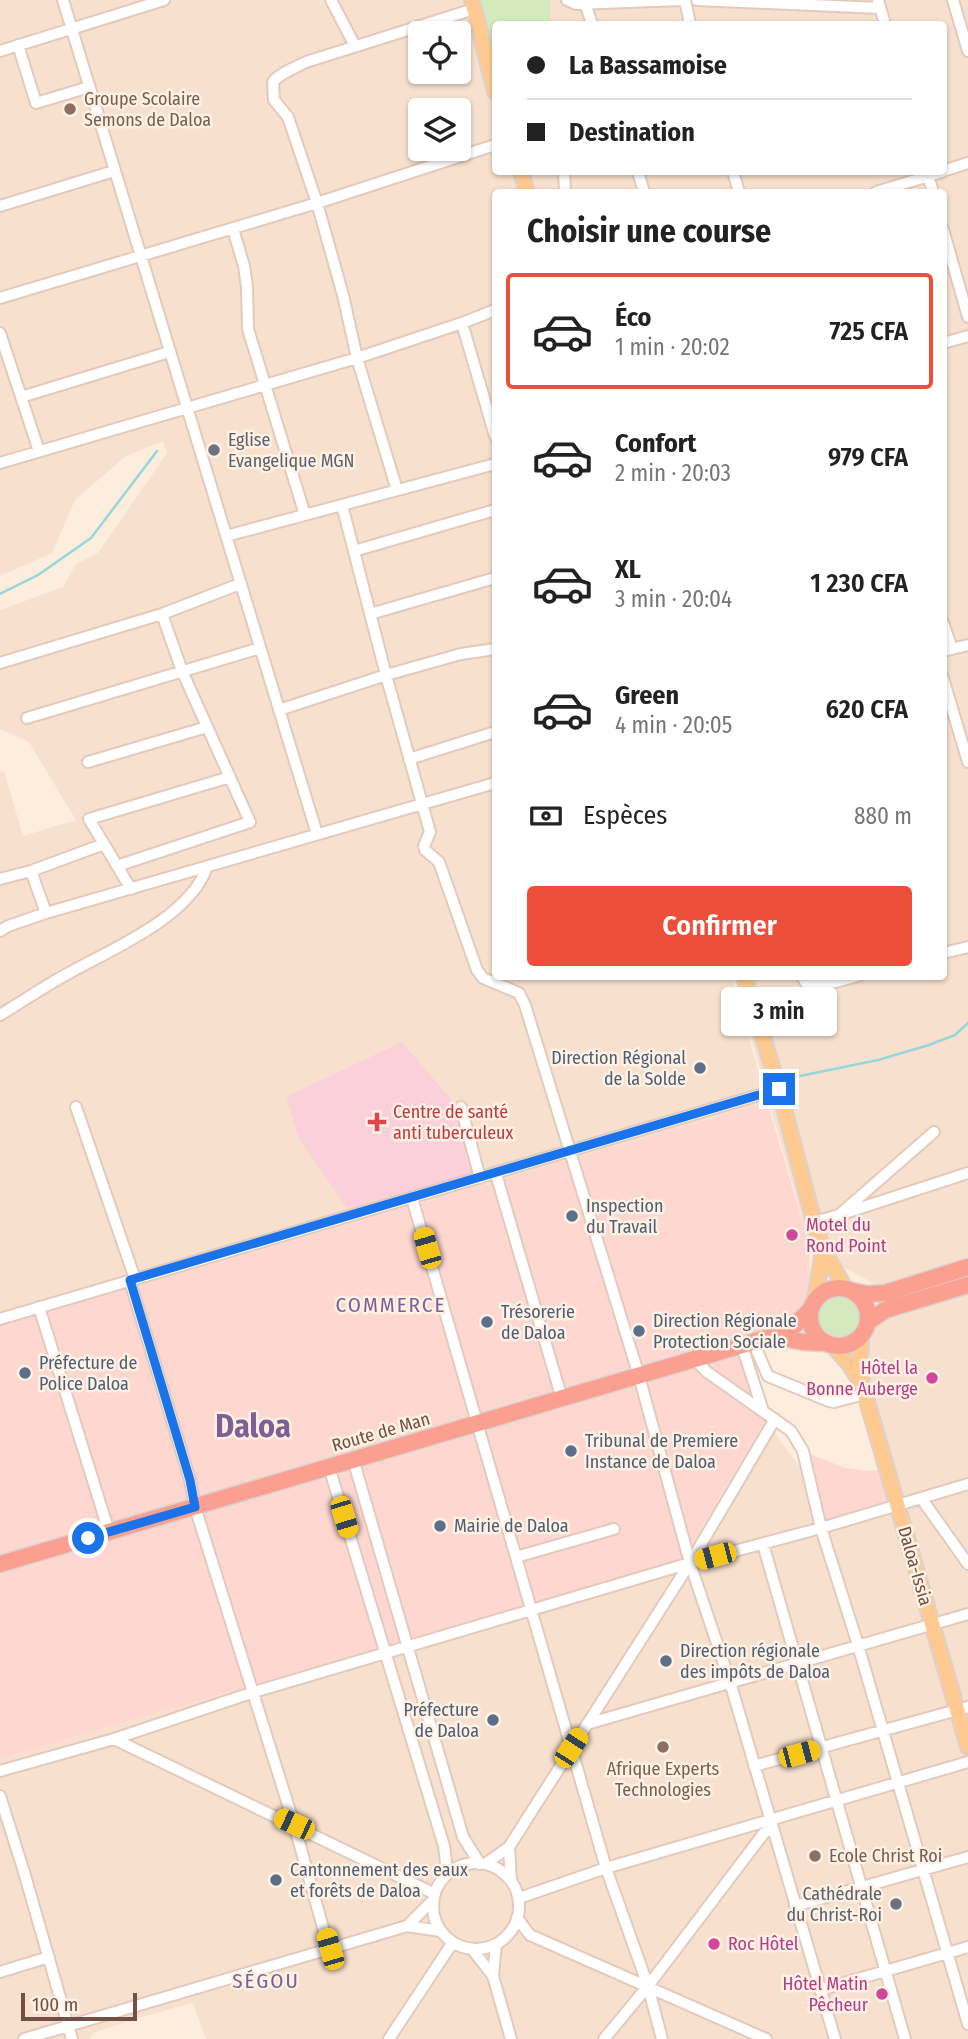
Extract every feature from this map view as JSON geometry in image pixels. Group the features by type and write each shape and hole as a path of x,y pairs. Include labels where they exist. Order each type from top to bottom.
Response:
{"highway":[{"path":"773,1336 795,1325 829,1290 885,1293 968,1267"},
{"path":"773,1336 803,1342 845,1345 858,1340 865,1328 885,1310 968,1284"},
{"path":"849,1290 866,1304 865,1328"},
{"path":"813,1305 811,1326 817,1336 829,1344"},
{"name":"Route de Man","path":"0,1564 639,1376 695,1360 748,1350 773,1336"}],"main road":[{"path":"473,5 492,80"},
{"path":"745,980 779,1089 823,1249 849,1290"},
{"path":"813,1305 823,1249"},
{"path":"860,1390 860,1362 865,1328"},
{"path":"829,1344 850,1365 860,1390"},
{"name":"Daloa-Issia","path":"860,1390 898,1506 931,1624 962,1708 968,1747"}],"street":[{"path":"63,0 317,834"},
{"path":"0,51 164,0"},
{"path":"331,0 355,46"},
{"path":"567,0 576,4 684,0 689,21"},
{"path":"697,0 879,4 884,21"},
{"path":"953,0 968,51"},
{"path":"585,4 591,21"},
{"path":"397,490 317,204 288,117 274,100 273,82 276,77 306,62 473,5"},
{"path":"18,45 36,103 89,87"},
{"path":"0,298 317,204 492,146"},
{"path":"947,169 968,163"},
{"path":"0,206 114,172"},
{"path":"885,189 925,175"},
{"path":"233,229 244,266 248,329 305,515"},
{"path":"947,243 968,317"},
{"path":"0,463 358,358 492,311"},
{"path":"462,323 492,426"},
{"path":"0,333 38,451"},
{"path":"947,342 968,336"},
{"path":"21,397 169,352"},
{"path":"226,537 492,465"},
{"path":"342,505 430,832 425,850 439,862 477,970 483,978 519,993 523,999 639,1376 690,1563 730,1682 835,2039"},
{"path":"354,551 492,511"},
{"path":"370,614 492,580"},
{"path":"0,663 162,614 240,584"},
{"path":"117,866 250,821 181,671 162,614"},
{"path":"947,650 968,645"},
{"path":"27,718 260,648"},
{"path":"279,710 386,675 461,654 492,649"},
{"path":"947,691 968,762"},
{"path":"88,762 207,727"},
{"path":"409,759 492,733"},
{"path":"131,889 89,821 91,818 230,777"},
{"path":"0,931 46,913 492,784"},
{"path":"0,879 31,871 104,844"},
{"path":"0,1015 68,973 136,937 182,904 197,888 207,867"},
{"path":"31,871 46,913"},
{"path":"947,952 968,947"},
{"path":"804,980 806,984 824,985 843,980"},
{"path":"0,1319 779,1089"},
{"path":"76,1107 133,1280 190,1480 195,1507 254,1692 330,1949"},
{"path":"461,1107 480,1178"},
{"path":"839,1215 934,1132"},
{"path":"814,1222 968,1173"},
{"path":"496,1174 562,1399"},
{"path":"412,1198 606,1868 648,1986 662,2039"},
{"path":"39,1307 109,1532"},
{"path":"748,1350 768,1376 829,1401 834,1402 860,1390"},
{"path":"748,1350 763,1410"},
{"path":"695,1360 707,1372 790,1431 803,1451 821,1528 858,1645 968,2024"},
{"path":"483,1864 509,1847 690,1563 775,1419"},
{"path":"353,1459 463,1837 469,1850 483,1864"},
{"path":"329,1467 444,1846 444,1877 434,1897 407,1926"},
{"path":"0,1771 114,1739 254,1692 968,1484"},
{"path":"921,1498 968,1564"},
{"path":"516,1557 614,1529"},
{"path":"763,1544 905,2039"},
{"path":"587,1724 968,1614"},
{"path":"754,1766 962,1708"},
{"path":"114,1739 294,1824 434,1897"},
{"path":"519,1898 606,1868 771,1823 836,1799 968,1762"},
{"path":"0,1796 72,2039"},
{"path":"604,2039 648,1986 771,1823"},
{"path":"509,1847 511,1881"},
{"path":"795,1906 968,1857"},
{"path":"444,1877 467,1864 483,1864 500,1870 511,1881 519,1898 514,1927 499,1942 494,1976 511,2039"},
{"path":"434,1897 434,1916 441,1931 453,1942 472,1949 530,1935"},
{"path":"517,1919 530,1935 766,2039"},
{"path":"24,2039 407,1926 441,1931"},
{"path":"389,2039 453,1942"},
{"path":"820,1990 968,1947"},
{"path":"472,1949 494,1976"},
{"path":"0,1972 49,1957"}],"shaded area":[{"path":"0,0 968,0 968,2039 206,2039 193,2003 93,2033 90,2039 0,2039 0,1759 682,1560 766,1421 810,1481 821,1528 898,1505 865,1396 873,1327 905,1296 899,1297 811,1250 735,980 947,980 947,189 492,189 492,980 733,980 767,1102 0,1326 0,772 4,771 23,836 76,820 29,742 0,729 0,610 63,587 76,564 98,553 167,453 163,441 126,456 75,500 52,553 0,576"},
{"name":"Centre de santé anti tuberculeux","path":"402,1042 456,1105 475,1173 347,1208 299,1139 286,1097"},
{"path":"767,1102 809,1243 810,1282 806,1299 787,1321 774,1328 737,1339 766,1421 682,1560 0,1759 0,1326"},
{"path":"805,1452 845,1468 879,1470 888,1501 824,1520"}],"green space":[{"path":"481,0 550,0 550,21 492,21 492,41"},
{"path":"839,1293 856,1300 863,1317 856,1334 839,1341 822,1334 815,1317 822,1300"}],"waterway":[{"path":"0,594 38,575 91,538 157,451"},
{"path":"795,1077 878,1060 929,1045 955,1035 968,1023"}],"place":[{"name":"Groupe Scolaire Semons de Daloa","path":"70,109"},
{"name":"Eglise Evangelique MGN","path":"214,450"},
{"name":"Direction Régional de la Solde","path":"700,1068"},
{"name":"Centre de santé anti tuberculeux","path":"377,1122"},
{"name":"Inspection du Travail","path":"572,1216"},
{"name":"Motel du Rond Point","path":"792,1235"},
{"name":"Trésorerie de Daloa","path":"487,1322"},
{"name":"Direction Régionale Protection Sociale","path":"639,1331"},
{"name":"Préfecture de Police Daloa","path":"25,1373"},
{"name":"Hôtel la Bonne Auberge","path":"932,1378"},
{"name":"Tribunal de Premiere Instance de Daloa","path":"571,1451"},
{"name":"Mairie de Daloa","path":"440,1526"},
{"name":"Direction régionale des impôts de Daloa","path":"666,1661"},
{"name":"Préfecture de Daloa","path":"493,1720"},
{"name":"Afrique Experts Technologies","path":"663,1747"},
{"name":"Ecole Christ Roi","path":"815,1856"},
{"name":"Cantonnement des eaux et forêts de Daloa","path":"276,1880"},
{"name":"Cathédrale du Christ-Roi","path":"896,1904"},
{"name":"Roc Hôtel","path":"714,1944"},
{"name":"Hôtel Matin Pêcheur","path":"882,1994"}],"district":[{"name":"COMMERCE","path":"391,1305"},
{"name":"Daloa","path":"253,1426"},
{"name":"SÉGOU","path":"266,1981"}],"route":[{"path":"88,1538 195,1507 190,1480 130,1280 779,1089"}]}
